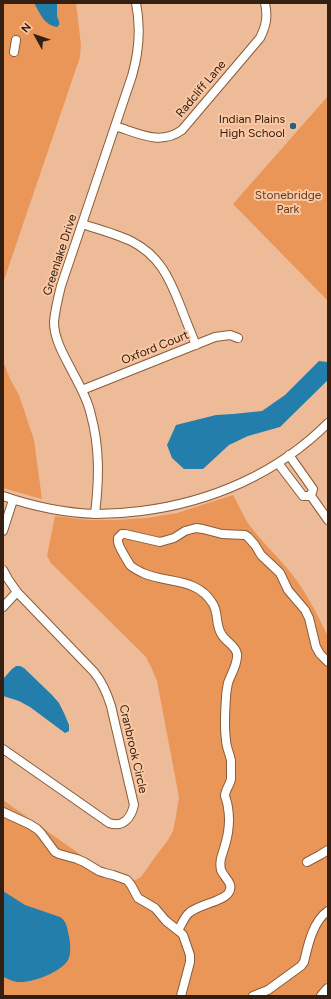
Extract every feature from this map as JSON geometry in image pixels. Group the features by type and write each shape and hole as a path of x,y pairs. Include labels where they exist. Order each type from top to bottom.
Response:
{"main road":[{"path":"322,996 328,988"}],"street":[{"name":"Greenlake Drive","path":"95,514 98,487 96,436 91,413 82,390 60,349 54,323 56,304 61,286 136,62 139,34 139,15 136,3"},
{"name":"Radcliff Lane","path":"115,126 158,138 166,138 182,130 260,38 266,22 266,3"},
{"path":"14,52 16,40"},
{"path":"82,224 126,239 151,254 160,264 169,279 196,344"},
{"name":"Oxford Court","path":"82,390 215,337 230,335 238,338"},
{"path":"3,496 44,508 95,514 125,513 184,504 211,496 259,475 304,445 328,423"},
{"path":"289,455 313,489 311,496"},
{"path":"278,463 303,496 311,496"},
{"path":"311,496 328,520"},
{"path":"3,531 13,500"},
{"path":"178,930 189,912 222,897 229,891 229,882 220,866 229,828 228,809 225,794 231,779 231,758 226,741 224,715 228,683 237,660 237,654 235,649 222,636 218,629 214,605 201,591 183,582 150,576 135,569 130,565 118,547 118,538 122,534 125,534 160,542 174,538 185,531 196,528 222,534 244,535 248,537 255,544 261,555 280,573 288,590 305,610 309,618 316,646 320,654 328,662"},
{"name":"Cranbrook Circle","path":"3,570 17,592 94,672 108,694 134,805 133,811 126,821 114,825 109,823 3,749"},
{"path":"3,607 17,592"},
{"path":"3,812 29,824 36,829 41,833 55,852 77,858 99,871 113,874 126,880 138,898 155,908 166,921 178,930 190,955 190,962 181,996"},
{"path":"307,862 328,850"},
{"path":"253,996 268,990 301,966 304,962 316,924 328,911"}],"green space":[{"path":"3,3 76,3 81,45 80,57 3,283"},
{"name":"Stonebridge Park","path":"328,96 328,301 233,204"},
{"path":"3,361 10,379 19,395 34,440 42,499 3,488"},
{"path":"233,495 251,527 292,574 301,587 314,608 328,637 328,980 316,996 3,996 3,800 88,860 101,867 136,880 141,877 173,831 179,797 157,681 152,669 146,657 51,563 47,556 55,516 88,520 147,518 177,513"}],"water":[{"path":"34,3 57,3 59,25 57,27 49,24 40,14"},
{"path":"319,361 328,362 328,380 280,427 248,436 229,445 203,469 184,469 172,458 167,445 176,425 216,415 262,411 285,395"},
{"path":"16,666 24,668 59,703 69,725 69,731 65,733 30,707 19,701 3,696 3,679"},
{"path":"3,891 25,905 60,917 64,920 70,943 70,950 68,960 60,968 47,976 26,982 16,982 3,977"}],"place":[{"name":"Indian Plains High School","path":"293,126"}]}
